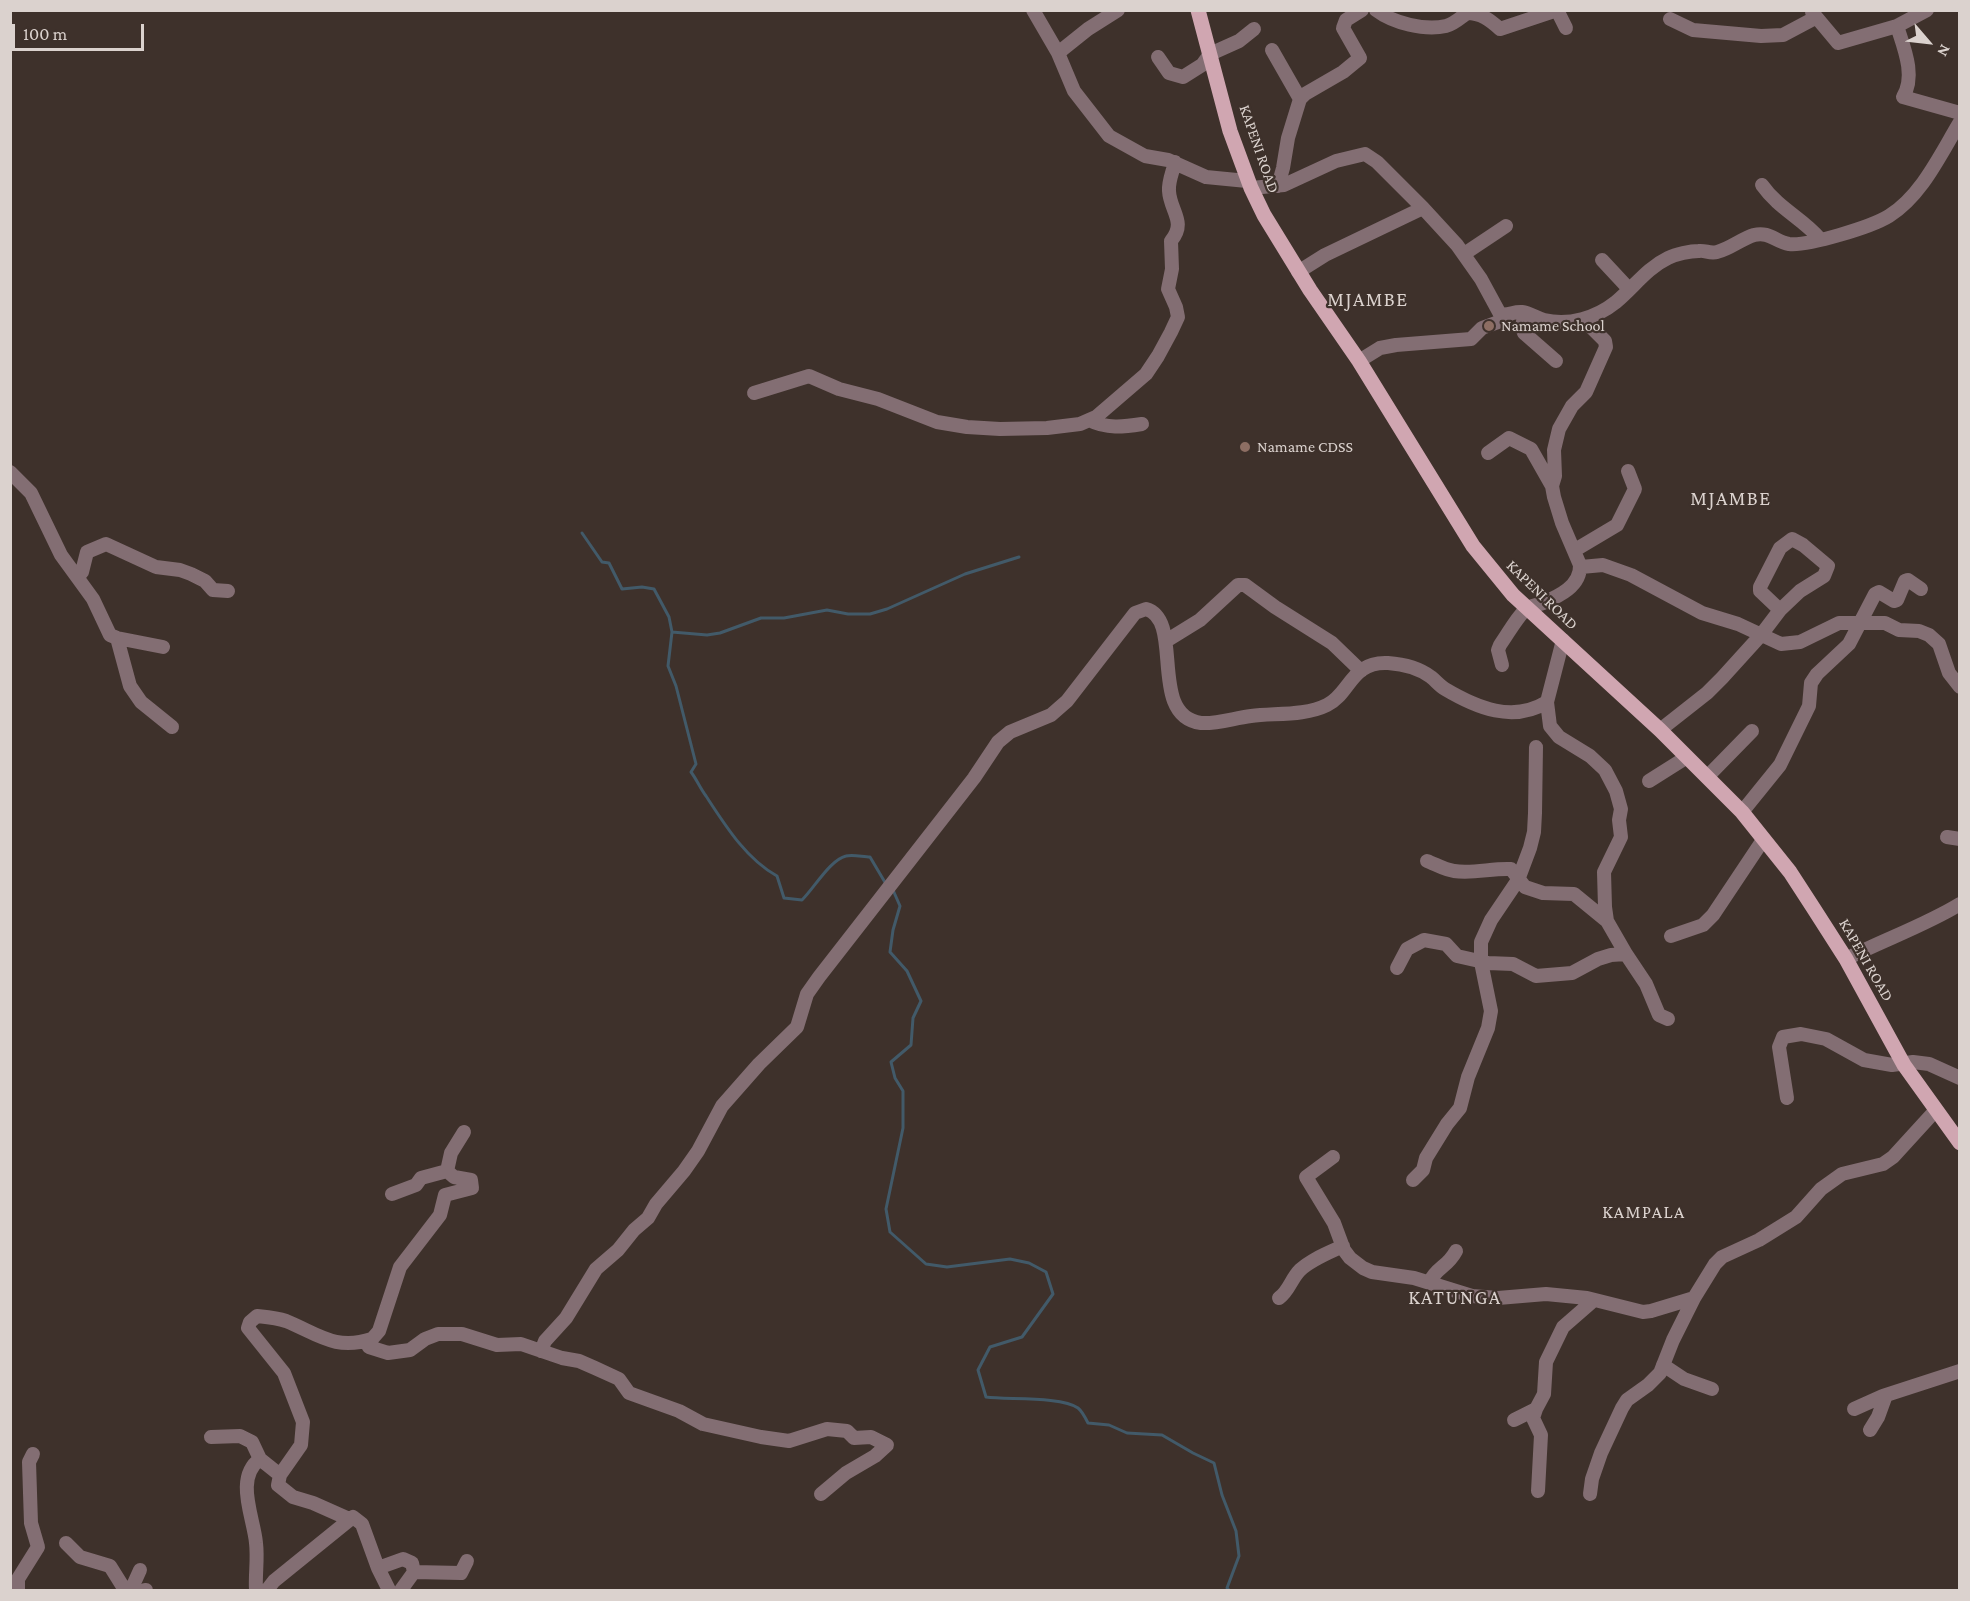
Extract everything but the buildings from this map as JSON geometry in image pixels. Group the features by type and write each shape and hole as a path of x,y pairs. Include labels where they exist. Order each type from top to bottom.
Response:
{"main road":[{"name":"KAPENI ROAD","path":"1198,10 1230,131 1249,184 1264,215 1298,272 1359,361 1473,546 1497,577 1527,608 1660,730 1742,812 1790,872 1846,959 1904,1065 1959,1143"}],"street":[{"path":"1033,10 1058,53 1074,91 1108,136 1145,156 1175,162 1206,177 1249,184 1278,186 1302,178 1336,161 1365,154 1377,162 1424,208 1464,254 1498,312 1502,315 1525,313 1549,321 1567,322 1598,313 1611,305 1646,273 1667,258 1697,251 1717,252 1757,234 1773,236 1788,243 1845,234 1876,222 1904,205 1925,180 1959,122"},
{"path":"1058,53 1088,29 1118,10"},
{"path":"1278,186 1288,138 1300,99 1343,72 1360,58 1343,28 1346,20 1362,10"},
{"path":"1376,10 1399,23 1444,27 1465,12 1476,13 1490,20 1500,29 1557,10 1566,28"},
{"path":"1670,19 1694,30 1761,36 1783,35 1813,14 1838,43 1897,26 1927,10"},
{"path":"1897,26 1910,83 1903,97 1959,113"},
{"path":"1158,57 1169,72 1183,77 1202,65 1210,54 1239,41 1254,29"},
{"path":"1272,50 1300,99"},
{"path":"754,393 809,376 839,389 878,399 937,422 967,427 1047,428 1080,424 1089,420 1115,402 1146,374 1178,317 1168,289 1172,269 1171,241 1176,234 1178,221 1169,190 1175,162"},
{"path":"1762,185 1772,200 1810,228 1820,239"},
{"path":"1298,272 1325,255 1424,208"},
{"path":"1464,254 1506,226"},
{"path":"1602,260 1629,289"},
{"path":"1525,313 1522,326 1524,333 1556,361"},
{"path":"1359,361 1380,348 1471,339 1482,328 1501,321 1510,314"},
{"path":"1552,486 1555,476 1554,450 1559,429 1572,405 1586,392 1606,347 1605,341 1583,319"},
{"path":"1089,420 1100,425 1121,427 1142,424"},
{"path":"1488,453 1509,438 1531,449 1552,486 1557,509 1581,567 1576,582 1565,592 1546,602 1527,608 1500,645 1498,650 1502,665"},
{"path":"1575,550 1617,525 1635,489 1628,471"},
{"path":"10,472 31,493 52,539 93,598 110,635 163,647"},
{"path":"1660,730 1707,693 1761,635 1780,610 1800,591 1824,576 1828,566 1803,545 1792,539 1780,548 1760,587 1761,591 1780,610"},
{"path":"78,577 82,572 87,552 106,544 156,567 192,574 205,581 213,590 228,591"},
{"path":"1581,567 1603,565 1631,575 1685,605 1775,642 1794,643 1837,624 1861,622 1885,623 1899,630 1919,631 1929,635 1939,644 1949,673 1959,687"},
{"path":"1742,812 1780,765 1809,706 1811,683 1817,674 1850,644 1875,594 1879,592 1894,601 1897,600 1905,581 1908,580 1922,589"},
{"path":"1166,641 1200,620 1238,585 1245,585 1332,643 1361,671"},
{"path":"541,1351 545,1341 566,1318 596,1269 648,1218 656,1204 684,1171 698,1151 722,1106 759,1064 797,1027 807,994 974,778 998,742 1010,732 1052,715 1067,701 1135,613 1146,609 1156,614 1164,627 1167,677 1171,691 1183,714 1197,722 1208,723 1290,713 1324,706 1333,701 1352,677 1380,663 1417,669 1451,692 1486,708 1510,714 1538,708 1547,702"},
{"path":"117,638 130,686 141,702 172,727"},
{"path":"1563,640 1547,702 1550,726 1559,737 1590,756 1605,770 1616,791 1621,809 1619,820 1621,837 1604,872 1607,921"},
{"path":"1707,777 1752,731"},
{"path":"1413,1180 1423,1170 1426,1158 1460,1108 1468,1077 1488,1028 1491,1011 1481,962 1481,942 1491,920 1525,867 1534,832 1536,747"},
{"path":"1649,780 1687,757"},
{"path":"1671,936 1703,925 1713,915 1763,840"},
{"path":"1427,861 1453,871 1482,872 1499,868 1511,869 1516,872 1518,880 1525,887 1543,893 1574,894 1607,921 1646,984 1659,1015 1668,1019"},
{"path":"1846,959 1941,915 1959,904"},
{"path":"1397,968 1407,949 1424,940 1446,944 1457,956 1481,962 1513,964 1536,976 1572,972 1598,959 1626,954"},
{"path":"1786,1098 1779,1047 1783,1037 1788,1034 1826,1039 1864,1060 1892,1065 1913,1062 1929,1064 1959,1078"},
{"path":"1590,1494 1592,1479 1601,1453 1622,1408 1627,1400 1655,1379 1664,1365 1673,1340 1694,1298 1715,1264 1722,1257 1759,1240 1796,1217 1821,1189 1842,1174 1883,1164 1893,1157 1935,1110"},
{"path":"447,1171 451,1153 464,1132"},
{"path":"1333,1157 1306,1177 1334,1222 1350,1258 1363,1268 1489,1298 1541,1293 1594,1300 1643,1312 1694,1298"},
{"path":"392,1194 417,1185 421,1178 447,1171"},
{"path":"349,1519 293,1497 278,1485 280,1475 301,1445 303,1422 284,1373 248,1328 250,1322 257,1316 284,1320 311,1335 342,1344 372,1339 379,1331 400,1267 440,1215 446,1195 472,1188 471,1180 454,1177 447,1171"},
{"path":"1279,1298 1285,1293 1299,1271 1317,1258 1343,1246"},
{"path":"1429,1283 1434,1271 1450,1263 1456,1251"},
{"path":"1538,1491 1541,1435 1533,1418 1544,1394 1546,1362 1563,1327 1594,1300"},
{"path":"366,1341 369,1347 388,1353 410,1350 425,1339 438,1334 462,1334 497,1344 520,1344 579,1361 619,1379 629,1393 679,1411 703,1424 789,1441 827,1429 847,1431 854,1438 871,1437 887,1445 875,1456 846,1473 821,1494"},
{"path":"1664,1365 1684,1379 1712,1389"},
{"path":"1854,1409 1886,1395 1959,1371"},
{"path":"1870,1430 1878,1417 1886,1395"},
{"path":"1514,1420 1536,1409"},
{"path":"211,1437 240,1436 252,1442 260,1459 280,1475"},
{"path":"18,1590 18,1579 38,1547 31,1523 29,1462 33,1454"},
{"path":"256,1590 256,1537 246,1494 247,1480 253,1464 260,1459"},
{"path":"267,1590 274,1581 353,1517 362,1524 378,1568 389,1590"},
{"path":"66,1543 80,1557 110,1566 125,1590"},
{"path":"378,1568 403,1559 412,1563 414,1572 401,1590"},
{"path":"414,1572 461,1573 467,1561"},
{"path":"131,1590 140,1570"}],"waterway":[{"path":"582,533 602,562 609,563 622,589 642,587 654,589 669,617 672,632 707,635 720,633 761,618 784,618 827,610 848,614 870,614 887,609 965,574 1019,557"},
{"path":"672,632 668,666 676,686 696,764 691,772 746,851 777,876 784,898 802,900 834,863 849,855 870,857 886,884"},
{"path":"893,890 900,906 890,952 907,971 921,1001 913,1018 911,1045 891,1062 895,1078 903,1091 903,1128 886,1209 890,1232 926,1264 947,1267 1010,1259 1029,1263 1046,1272 1053,1294 1022,1337 990,1347 978,1370 986,1397 1047,1400 1070,1404 1079,1409 1088,1423 1109,1425 1127,1433 1162,1435 1214,1463 1222,1495 1236,1531 1239,1556 1227,1588 1229,1590"}],"place":[{"name":"Namame School","path":"1489,326"},
{"name":"Namame CDSS","path":"1245,447"}],"district":[{"name":"MJAMBE","path":"1368,300"},
{"name":"MJAMBE","path":"1731,499"},
{"name":"KAMPALA","path":"1644,1212"},
{"name":"KATUNGA","path":"1455,1298"}]}
